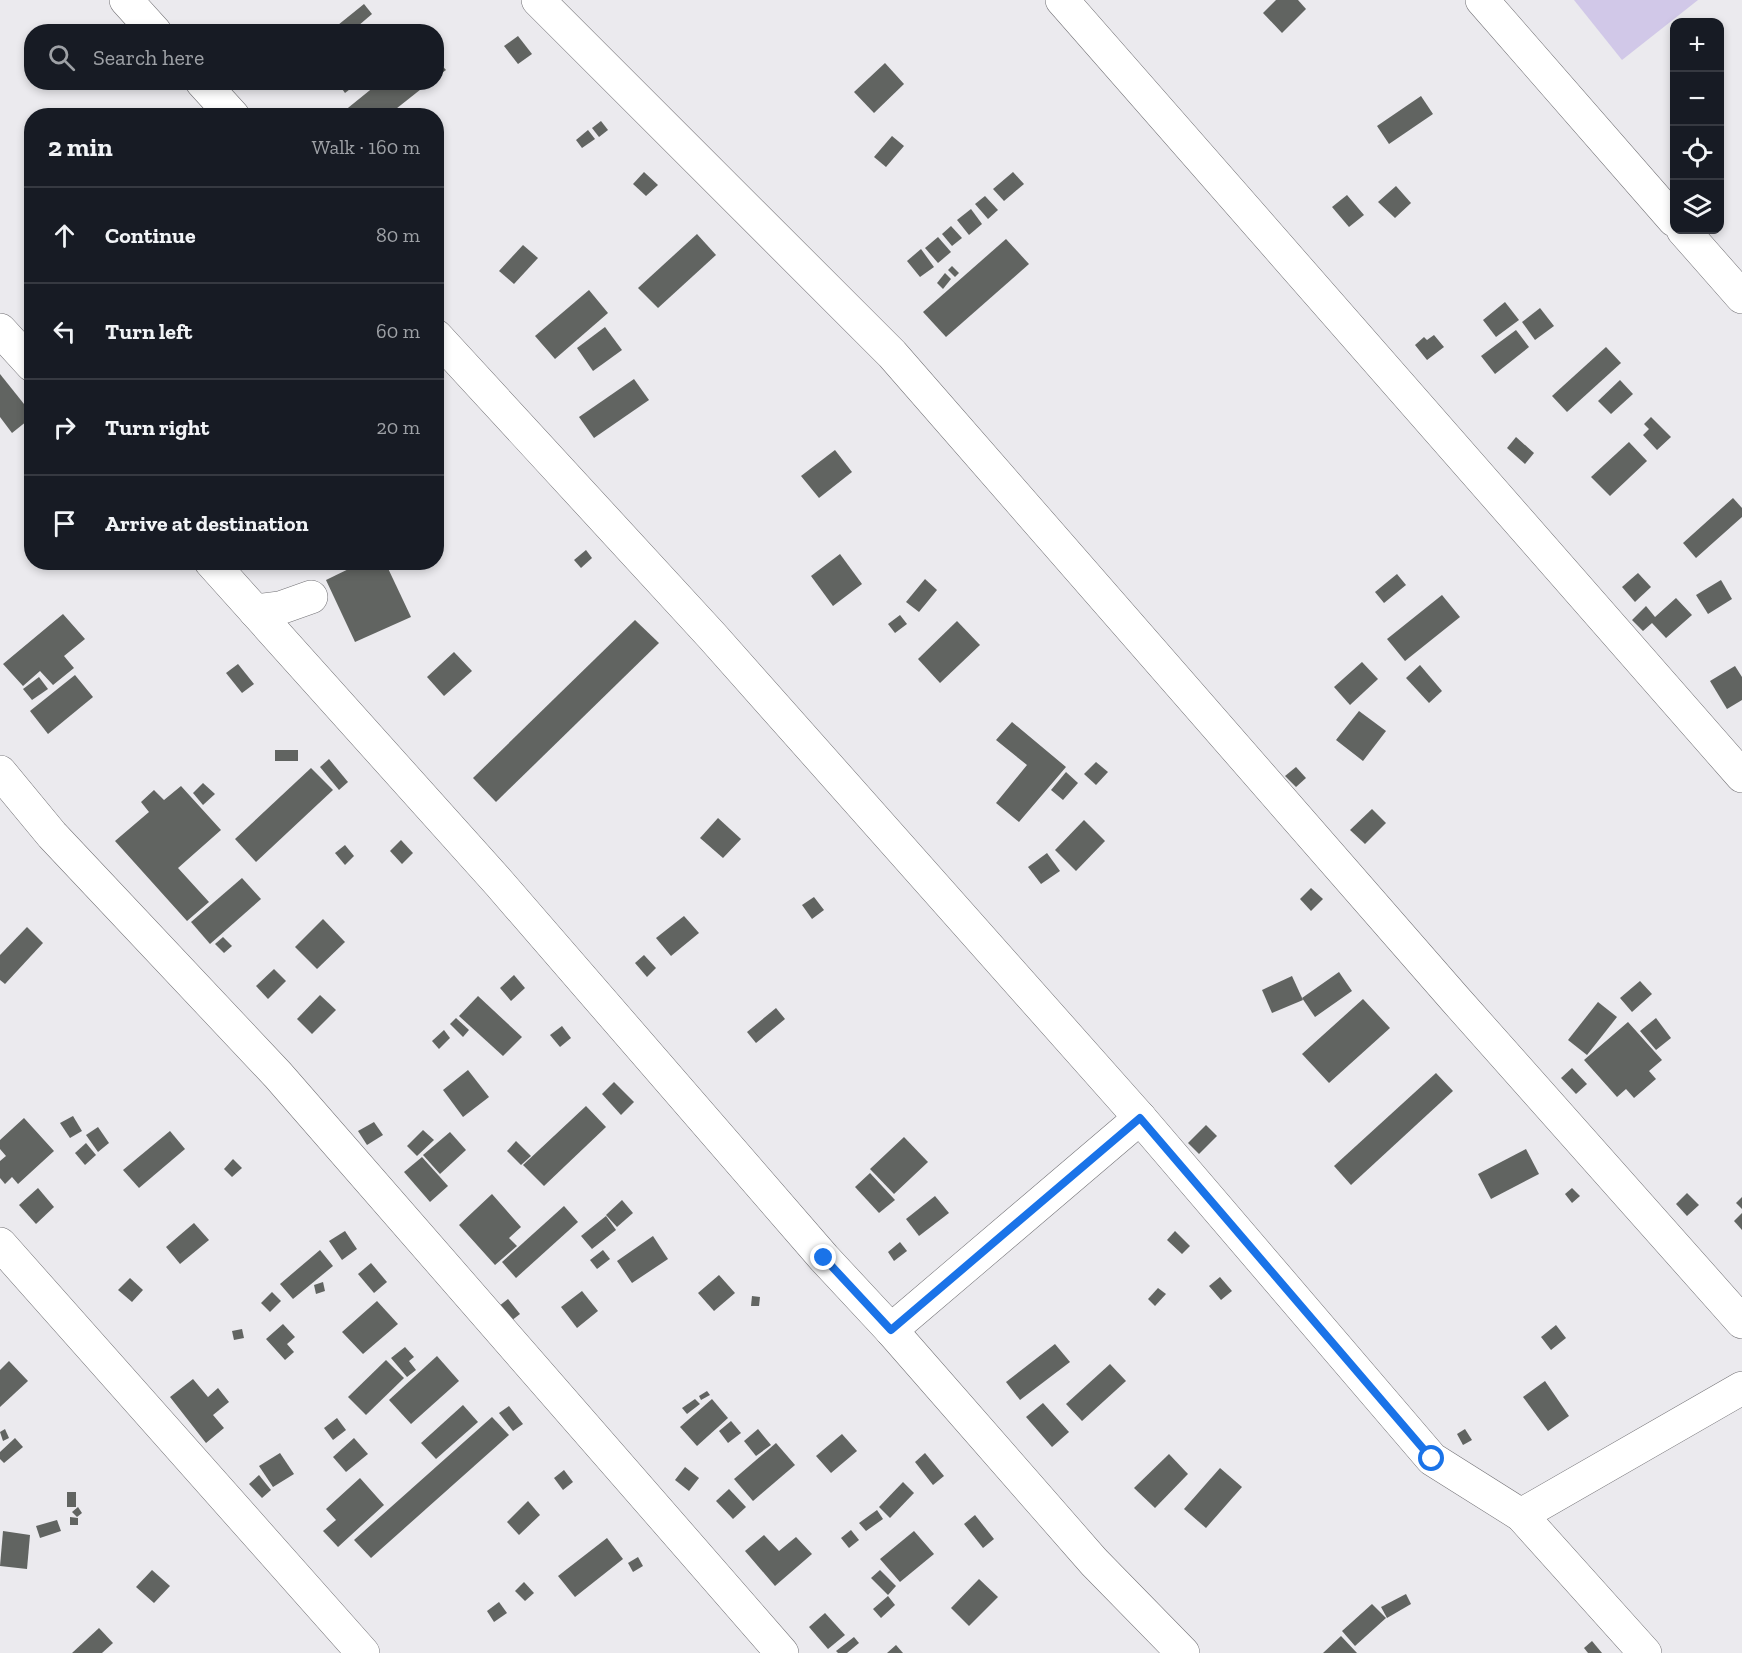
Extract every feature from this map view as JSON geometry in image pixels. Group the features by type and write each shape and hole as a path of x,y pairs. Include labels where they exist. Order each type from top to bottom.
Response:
{"street":[{"path":"126,0 148,24"},
{"path":"538,0 892,354 1447,990 1742,1322"},
{"path":"1062,0 1742,776"},
{"path":"1482,0 1670,215"},
{"path":"209,90 226,108"},
{"path":"1687,234 1742,297"},
{"path":"0,330 24,356"},
{"path":"444,345 711,636 1140,1118 1432,1459 1521,1515 1645,1653"},
{"path":"218,570 492,874 824,1258 891,1330 1094,1562 1182,1653"},
{"path":"255,611 280,608 311,597"},
{"path":"0,772 52,835 278,1075 782,1653"},
{"path":"891,1330 1140,1118"},
{"path":"0,1244 363,1653"},
{"path":"1521,1515 1742,1388"}],"shaded area":[{"path":"1574,0 1698,0 1675,18 1670,18 1670,22 1622,60"}],"building":[{"path":"1276,0 1298,0 1306,9 1282,33 1263,13"},
{"path":"364,4 372,14 360,24 339,24"},
{"path":"518,36 532,54 518,64 504,46"},
{"path":"885,63 904,84 874,113 854,92"},
{"path":"370,90 420,90 397,108 348,108"},
{"path":"1421,96 1433,114 1389,144 1377,126"},
{"path":"601,121 608,130 599,137 592,128"},
{"path":"588,130 595,139 582,148 576,140"},
{"path":"892,136 904,146 886,167 874,157"},
{"path":"644,172 658,185 646,196 633,184"},
{"path":"1013,172 1024,184 1004,201 993,189"},
{"path":"1396,186 1411,203 1395,218 1378,202"},
{"path":"1347,195 1364,215 1349,227 1332,207"},
{"path":"985,196 998,210 988,219 975,204"},
{"path":"971,209 982,224 969,235 957,220"},
{"path":"951,226 962,238 952,246 942,234"},
{"path":"697,234 716,255 658,308 638,288"},
{"path":"938,237 951,252 938,263 925,248"},
{"path":"1006,239 1029,264 946,337 923,312"},
{"path":"523,245 538,258 514,284 499,271"},
{"path":"921,249 934,267 920,277 907,261"},
{"path":"952,266 959,273 955,277 948,270"},
{"path":"945,273 951,279 943,289 937,283"},
{"path":"589,290 608,313 555,359 535,336"},
{"path":"1505,302 1519,320 1496,337 1483,320"},
{"path":"1540,308 1554,326 1535,340 1522,322"},
{"path":"605,327 622,350 593,371 577,348"},
{"path":"1516,330 1529,347 1495,374 1481,356"},
{"path":"1434,335 1444,347 1427,360 1415,345 1424,337 1427,340"},
{"path":"1606,347 1621,363 1567,412 1552,396"},
{"path":"0,374 24,404 24,423 12,433 0,417"},
{"path":"634,379 649,400 594,438 579,417"},
{"path":"1620,380 1633,394 1611,414 1598,401"},
{"path":"1651,417 1671,437 1657,450 1643,435 1649,429 1644,424"},
{"path":"1516,437 1534,453 1525,464 1507,448"},
{"path":"1629,442 1647,461 1610,496 1591,477"},
{"path":"835,450 852,472 819,498 801,476"},
{"path":"1733,498 1742,508 1742,517 1696,558 1683,543"},
{"path":"586,550 592,558 581,568 574,560"},
{"path":"840,554 862,584 833,606 811,576"},
{"path":"347,570 389,570 411,617 355,642 326,580"},
{"path":"1638,573 1651,587 1635,602 1622,587"},
{"path":"1397,574 1406,585 1384,603 1375,592"},
{"path":"925,579 937,590 919,612 906,602"},
{"path":"1721,580 1732,599 1708,614 1696,595"},
{"path":"1442,595 1460,617 1405,661 1387,639"},
{"path":"1676,598 1692,615 1666,638 1652,623 1643,631 1632,620 1646,606 1655,617"},
{"path":"63,614 85,639 64,656 74,668 53,685 40,671 23,686 3,664"},
{"path":"900,615 907,624 895,633 888,624"},
{"path":"635,620 659,643 496,802 473,778"},
{"path":"957,621 980,645 940,683 918,659"},
{"path":"454,652 472,671 444,696 427,677"},
{"path":"1362,662 1378,679 1350,705 1334,687"},
{"path":"238,664 254,684 242,693 226,673"},
{"path":"1420,665 1442,691 1429,703 1406,678"},
{"path":"1735,666 1742,677 1742,700 1727,709 1710,681"},
{"path":"75,675 93,697 48,734 30,711"},
{"path":"39,677 48,689 32,700 23,689"},
{"path":"1359,711 1386,731 1363,761 1336,740"},
{"path":"1012,722 1066,767 1019,822 996,803 1027,765 996,740"},
{"path":"275,750 298,750 298,761 275,761"},
{"path":"329,759 348,782 339,790 320,767"},
{"path":"1096,762 1108,772 1096,785 1084,774"},
{"path":"1296,767 1306,778 1296,787 1285,776"},
{"path":"311,768 333,790 256,862 235,839"},
{"path":"1066,772 1078,783 1063,800 1051,790"},
{"path":"203,783 215,794 203,805 193,793"},
{"path":"181,786 221,830 178,868 209,902 187,921 115,841 149,812 141,802 154,790 164,800"},
{"path":"1372,809 1386,823 1365,844 1350,830"},
{"path":"718,818 741,839 723,858 700,838"},
{"path":"1084,820 1105,841 1076,871 1055,850"},
{"path":"401,840 413,853 402,864 390,851"},
{"path":"345,845 354,856 345,865 335,853"},
{"path":"1047,853 1060,871 1041,884 1028,867"},
{"path":"242,878 261,899 210,944 191,922"},
{"path":"1311,888 1323,899 1311,911 1300,899"},
{"path":"814,897 824,910 812,919 802,905"},
{"path":"684,916 699,933 671,956 656,938"},
{"path":"323,919 345,942 317,969 295,947"},
{"path":"27,927 43,943 5,984 0,980 0,955"},
{"path":"223,937 232,946 224,953 215,944"},
{"path":"644,955 656,968 647,977 635,963"},
{"path":"274,969 286,981 268,999 256,986"},
{"path":"1339,972 1352,991 1315,1017 1302,998"},
{"path":"514,975 525,988 511,1001 500,988"},
{"path":"1292,976 1303,1000 1272,1013 1262,990"},
{"path":"1640,981 1652,994 1632,1012 1620,998"},
{"path":"320,995 336,1010 312,1034 297,1019"},
{"path":"478,996 522,1037 503,1056 459,1016"},
{"path":"1363,999 1390,1028 1329,1083 1302,1054"},
{"path":"1598,1002 1617,1017 1587,1055 1568,1040"},
{"path":"776,1008 785,1019 756,1043 747,1032"},
{"path":"456,1018 469,1030 463,1037 450,1024"},
{"path":"1656,1018 1671,1038 1656,1050 1640,1031"},
{"path":"1628,1022 1662,1060 1649,1071 1656,1079 1634,1098 1626,1089 1617,1097 1584,1060"},
{"path":"562,1026 571,1038 560,1047 550,1035"},
{"path":"444,1030 450,1038 439,1049 432,1041"},
{"path":"1572,1068 1587,1084 1576,1094 1561,1078"},
{"path":"468,1070 489,1097 463,1117 443,1090"},
{"path":"1436,1073 1453,1091 1351,1185 1334,1166"},
{"path":"614,1082 634,1102 621,1115 602,1094"},
{"path":"586,1106 606,1127 544,1186 523,1165"},
{"path":"73,1116 82,1131 70,1138 60,1123"},
{"path":"24,1118 54,1151 18,1184 12,1177 5,1184 0,1178 0,1161 6,1156 0,1149 0,1140"},
{"path":"374,1122 383,1135 367,1145 358,1131"},
{"path":"1206,1125 1217,1136 1199,1154 1188,1143"},
{"path":"98,1127 109,1143 98,1152 86,1135"},
{"path":"423,1130 434,1140 417,1156 407,1146"},
{"path":"170,1131 185,1149 139,1188 123,1170"},
{"path":"450,1132 466,1150 440,1174 423,1155"},
{"path":"904,1137 928,1162 894,1194 870,1169"},
{"path":"516,1141 531,1156 521,1165 507,1151"},
{"path":"86,1143 96,1155 85,1165 75,1153"},
{"path":"1526,1149 1539,1174 1491,1199 1478,1174"},
{"path":"422,1157 448,1186 430,1202 404,1172"},
{"path":"233,1159 242,1168 232,1177 224,1169"},
{"path":"870,1173 895,1200 879,1213 855,1187"},
{"path":"38,1188 54,1207 36,1224 19,1205"},
{"path":"1572,1188 1580,1196 1572,1203 1565,1194"},
{"path":"1687,1193 1699,1205 1687,1216 1676,1204"},
{"path":"492,1194 521,1227 509,1238 517,1246 495,1265 459,1225"},
{"path":"935,1196 949,1213 919,1236 906,1219"},
{"path":"1742,1197 1742,1209 1736,1203"},
{"path":"622,1200 633,1213 617,1227 606,1215"},
{"path":"564,1206 578,1222 516,1278 502,1262"},
{"path":"1742,1213 1742,1230 1734,1221"},
{"path":"606,1216 616,1230 592,1249 581,1236"},
{"path":"194,1223 209,1240 180,1264 166,1247"},
{"path":"345,1231 357,1249 342,1260 329,1241"},
{"path":"1175,1231 1190,1246 1182,1254 1167,1240"},
{"path":"653,1236 668,1259 632,1283 617,1261"},
{"path":"900,1242 907,1251 894,1261 888,1252"},
{"path":"320,1250 333,1266 293,1299 280,1284"},
{"path":"603,1250 610,1259 597,1269 590,1260"},
{"path":"371,1263 387,1282 374,1293 358,1274"},
{"path":"719,1275 735,1293 714,1311 698,1293"},
{"path":"1220,1277 1232,1291 1221,1300 1209,1286"},
{"path":"130,1278 143,1290 132,1302 118,1290"},
{"path":"323,1282 325,1291 316,1294 314,1285"},
{"path":"1158,1288 1166,1294 1155,1306 1148,1299"},
{"path":"582,1291 598,1311 577,1328 561,1307"},
{"path":"272,1292 281,1301 270,1312 261,1303"},
{"path":"752,1296 760,1297 759,1306 751,1306"},
{"path":"508,1299 520,1314 511,1321 499,1306"},
{"path":"377,1301 398,1324 363,1354 342,1332"},
{"path":"283,1324 295,1337 287,1344 294,1352 285,1360 266,1339"},
{"path":"1556,1325 1566,1338 1551,1350 1541,1337"},
{"path":"242,1329 244,1338 234,1340 232,1331"},
{"path":"1055,1344 1070,1362 1020,1400 1006,1382"},
{"path":"405,1347 414,1357 409,1361 416,1370 407,1377 391,1358"},
{"path":"437,1356 459,1381 411,1424 389,1400"},
{"path":"386,1360 404,1378 366,1415 348,1397"},
{"path":"9,1361 28,1381 0,1407 0,1370"},
{"path":"1110,1364 1126,1381 1082,1421 1066,1404"},
{"path":"193,1379 208,1397 218,1388 229,1402 213,1415 224,1428 206,1443 170,1397"},
{"path":"1545,1381 1569,1416 1548,1431 1523,1397"},
{"path":"707,1391 710,1395 701,1400 699,1396"},
{"path":"695,1399 700,1404 687,1414 682,1408"},
{"path":"712,1399 728,1418 697,1446 680,1427"},
{"path":"1043,1403 1069,1432 1052,1447 1026,1417"},
{"path":"463,1405 478,1422 436,1459 421,1443"},
{"path":"509,1406 523,1424 513,1431 499,1413"},
{"path":"492,1417 509,1435 371,1558 354,1540"},
{"path":"337,1418 346,1430 333,1440 324,1428"},
{"path":"731,1421 741,1433 728,1443 719,1431"},
{"path":"5,1429 9,1438 3,1441 0,1432"},
{"path":"758,1429 771,1445 756,1456 744,1441"},
{"path":"1465,1429 1472,1440 1463,1445 1457,1434"},
{"path":"842,1434 857,1451 831,1473 816,1456"},
{"path":"15,1438 23,1447 4,1463 0,1459 0,1452"},
{"path":"354,1438 368,1454 346,1472 333,1457"},
{"path":"776,1443 795,1465 753,1501 734,1479"},
{"path":"280,1453 294,1474 273,1487 259,1466"},
{"path":"925,1453 944,1476 933,1485 915,1462"},
{"path":"1169,1454 1188,1474 1155,1508 1134,1488"},
{"path":"685,1467 699,1478 689,1491 675,1480"},
{"path":"1220,1468 1242,1487 1206,1528 1184,1509"},
{"path":"564,1470 573,1482 563,1490 554,1478"},
{"path":"259,1475 271,1490 262,1498 249,1484"},
{"path":"360,1478 384,1505 338,1547 323,1531 336,1520 326,1509"},
{"path":"903,1482 914,1493 890,1518 879,1507"},
{"path":"729,1489 746,1507 733,1519 716,1501"},
{"path":"67,1492 76,1492 76,1507 67,1507"},
{"path":"528,1501 540,1515 519,1535 507,1522"},
{"path":"78,1507 82,1513 77,1517 72,1512"},
{"path":"877,1510 883,1519 866,1531 859,1523"},
{"path":"975,1515 994,1539 983,1548 964,1524"},
{"path":"70,1517 78,1518 78,1525 70,1525"},
{"path":"57,1520 61,1531 40,1538 36,1526"},
{"path":"851,1530 859,1540 849,1548 841,1538"},
{"path":"3,1531 30,1535 27,1569 0,1566"},
{"path":"914,1531 934,1554 900,1582 880,1559"},
{"path":"764,1535 779,1551 796,1537 812,1554 775,1586 745,1551"},
{"path":"607,1538 623,1559 575,1597 558,1576"},
{"path":"638,1557 643,1566 633,1572 628,1563"},
{"path":"152,1570 170,1586 154,1603 136,1587"},
{"path":"880,1570 896,1586 888,1595 871,1578"},
{"path":"979,1579 998,1597 969,1626 951,1608"},
{"path":"524,1582 534,1593 525,1601 515,1591"},
{"path":"1406,1594 1411,1604 1387,1618 1381,1607"},
{"path":"888,1596 895,1605 881,1618 873,1609"},
{"path":"499,1602 507,1613 494,1622 487,1611"},
{"path":"1372,1604 1386,1618 1355,1646 1342,1631"},
{"path":"825,1613 845,1635 828,1649 809,1627"},
{"path":"99,1628 113,1643 102,1653 72,1653"},
{"path":"1341,1636 1357,1653 1323,1653"},
{"path":"854,1637 859,1643 847,1653 836,1651"},
{"path":"1592,1641 1602,1653 1588,1653 1584,1648"},
{"path":"896,1645 903,1653 887,1653"}],"route":[{"path":"824,1258 891,1330 1140,1118 1432,1459"}]}
